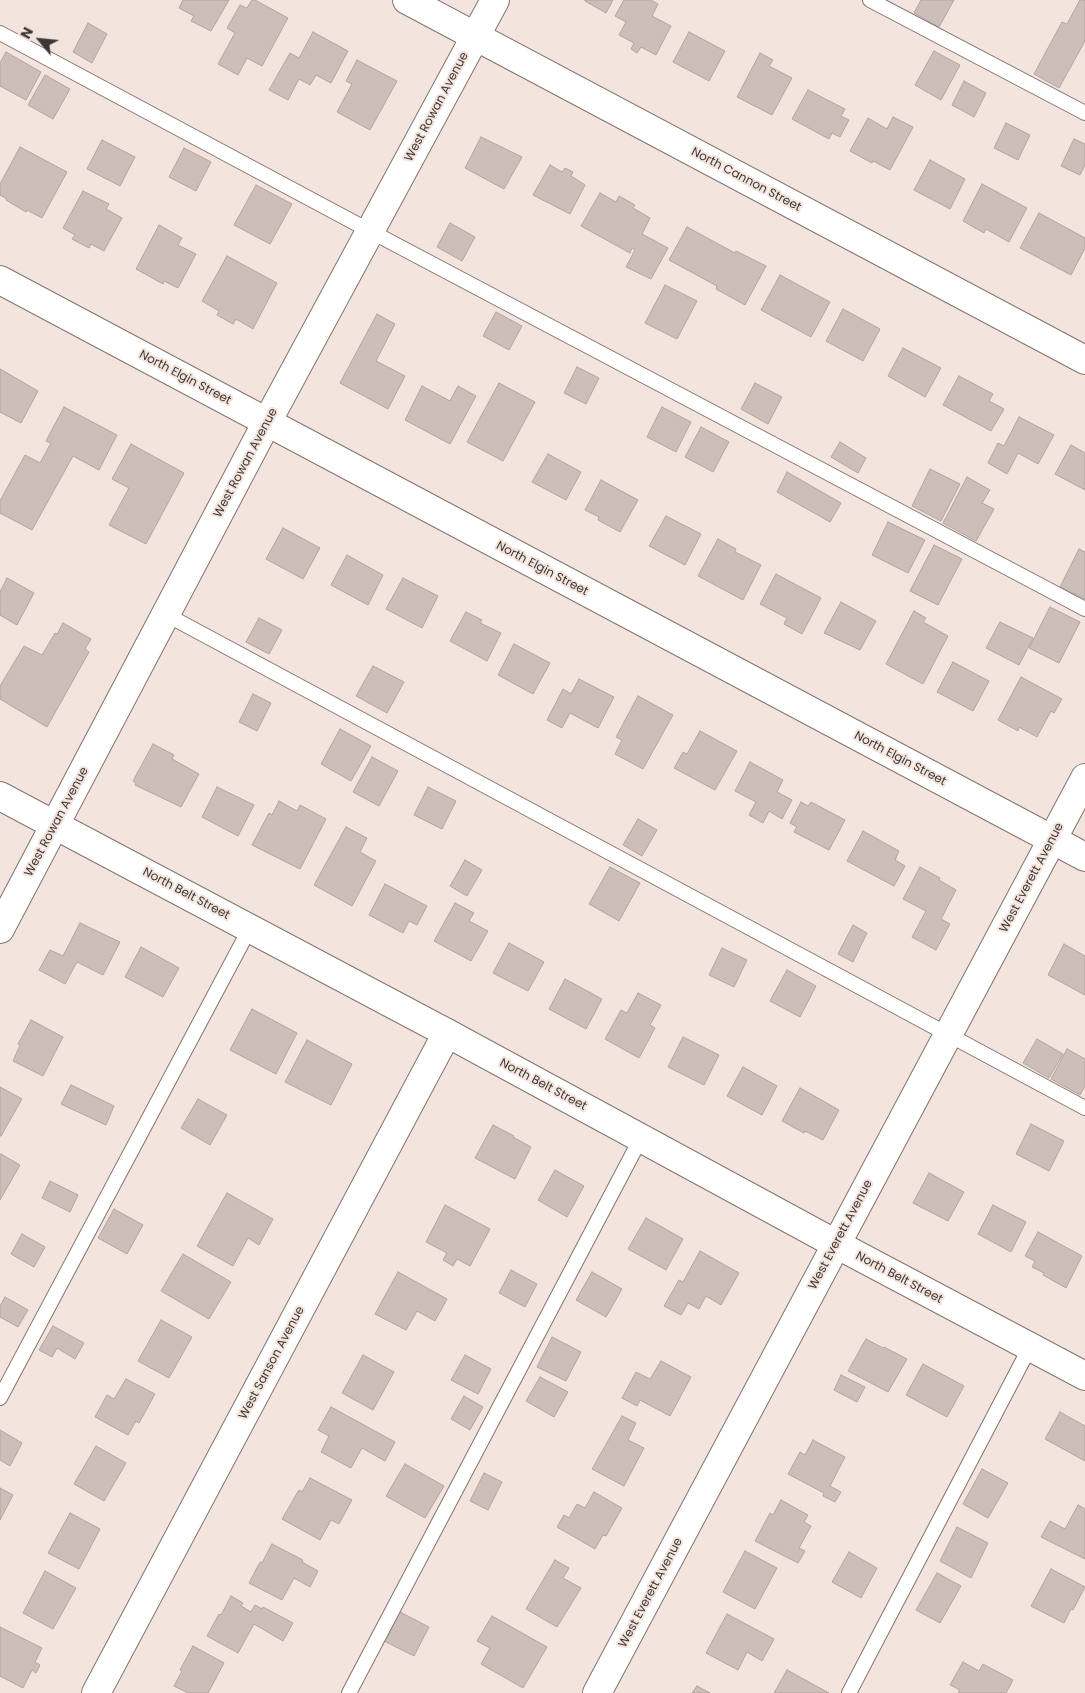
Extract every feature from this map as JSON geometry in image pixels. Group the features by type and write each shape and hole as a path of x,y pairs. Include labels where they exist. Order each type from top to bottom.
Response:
{"street":[{"name":"North Cannon Street","path":"407,0 1085,360"},
{"name":"West Rowan Avenue","path":"0,929 267,422 495,0"},
{"name":"North Elgin Street","path":"0,280 1085,857"},
{"name":"West Everett Avenue","path":"597,1693 1085,778"},
{"name":"North Belt Street","path":"0,796 447,1033 836,1244 1085,1376"},
{"name":"West Sanson Avenue","path":"96,1693 447,1033"}],"lane":[{"path":"870,0 1085,113"},
{"path":"0,33 370,232 1085,609"},
{"path":"167,615 1085,1108"},
{"path":"0,1398 250,928"},
{"path":"349,1693 641,1138"},
{"path":"849,1693 1030,1347"}],"building":[{"path":"183,0 229,0 211,31 191,21 194,16 179,8"},
{"path":"252,0 288,18 262,66 247,58 238,75 218,64 235,33 227,28 240,5 247,8"},
{"path":"585,0 613,0 606,13"},
{"path":"624,0 651,0 658,4 652,16 671,26 656,55 641,47 637,53 631,49 634,43 619,35 626,22 615,16"},
{"path":"921,0 954,0 939,27 914,13"},
{"path":"1080,0 1085,0 1085,41 1059,88 1034,74 1062,22 1067,24"},
{"path":"88,23 107,34 92,63 73,52"},
{"path":"313,32 348,51 331,83 316,75 310,85 299,79 288,100 269,90 290,53 299,58"},
{"path":"689,32 725,51 709,81 673,62"},
{"path":"934,51 960,65 941,100 915,85"},
{"path":"6,52 41,72 26,100 0,86 0,63"},
{"path":"760,53 773,60 769,66 792,78 772,115 737,97"},
{"path":"357,60 397,81 370,130 337,112 352,84 346,81"},
{"path":"45,75 70,89 53,119 28,105"},
{"path":"964,81 986,93 974,117 952,105"},
{"path":"808,90 845,109 841,116 849,120 840,137 832,133 829,139 792,119"},
{"path":"893,117 913,127 890,170 850,151 868,118 887,129"},
{"path":"1006,123 1030,135 1018,160 994,148"},
{"path":"481,137 522,157 504,189 465,168"},
{"path":"1074,139 1085,144 1085,165 1080,175 1061,166"},
{"path":"102,140 135,157 120,186 87,169"},
{"path":"20,147 67,172 42,218 27,210 26,212 0,195 0,184"},
{"path":"184,148 211,162 196,191 169,177"},
{"path":"930,160 965,179 950,209 914,190"},
{"path":"550,165 562,172 565,168 573,172 571,176 585,185 570,214 533,195"},
{"path":"982,184 1027,208 1009,242 986,229 984,233 963,221"},
{"path":"256,185 292,204 270,244 234,225"},
{"path":"83,191 109,204 106,209 122,218 104,251 91,244 89,248 72,239 75,235 63,228"},
{"path":"600,193 616,202 619,196 635,205 633,208 650,218 642,234 668,248 651,279 626,267 635,250 632,248 630,253 581,226"},
{"path":"1039,213 1085,238 1085,248 1071,275 1020,248"},
{"path":"450,223 475,237 462,261 437,247"},
{"path":"159,225 182,238 178,245 196,254 178,288 164,281 163,284 136,269"},
{"path":"687,227 735,253 736,251 766,266 745,305 716,289 717,286 669,260"},
{"path":"227,256 277,283 253,329 236,319 233,324 217,315 219,311 202,301"},
{"path":"780,275 830,302 811,337 761,310"},
{"path":"665,285 697,301 677,339 645,323"},
{"path":"843,309 880,329 863,361 826,341"},
{"path":"496,312 522,326 509,350 483,336"},
{"path":"377,314 395,324 376,361 405,376 388,409 340,383"},
{"path":"903,348 941,368 925,397 888,376"},
{"path":"577,367 599,378 586,404 564,393"},
{"path":"0,369 38,391 21,423 0,412"},
{"path":"959,376 993,394 989,401 1004,409 991,431 943,405"},
{"path":"499,383 535,402 503,461 467,442"},
{"path":"755,383 782,397 768,424 741,409"},
{"path":"422,386 450,401 458,386 476,396 450,444 405,420"},
{"path":"64,407 117,435 99,470 73,456 32,530 0,513 0,501 25,455 40,463 51,443 46,441"},
{"path":"662,407 691,422 676,452 647,437"},
{"path":"1019,417 1054,435 1038,464 1018,453 1007,474 988,463 998,443 1004,446"},
{"path":"701,427 729,442 713,472 685,457"},
{"path":"840,442 866,458 858,473 831,457"},
{"path":"131,444 184,473 146,544 109,525 129,488 112,479"},
{"path":"1071,445 1085,453 1085,490 1055,474"},
{"path":"548,454 581,472 566,500 532,482"},
{"path":"930,469 960,484 941,521 912,506"},
{"path":"787,472 841,503 830,522 777,492"},
{"path":"967,477 990,490 982,503 994,509 976,541 943,523"},
{"path":"601,480 638,500 620,532 598,520 599,517 585,510"},
{"path":"666,516 701,534 685,565 649,546"},
{"path":"888,522 925,540 908,573 872,555"},
{"path":"283,528 320,548 303,579 266,559"},
{"path":"718,539 736,549 735,552 761,565 743,600 698,576"},
{"path":"934,545 962,559 938,605 910,591"},
{"path":"1079,549 1085,552 1085,599 1060,587"},
{"path":"347,555 383,575 368,605 331,585"},
{"path":"776,574 821,598 802,634 784,624 787,618 760,604"},
{"path":"7,578 34,593 17,625 0,615 0,592"},
{"path":"403,578 438,596 422,628 386,609"},
{"path":"841,602 876,621 860,650 824,633"},
{"path":"1050,607 1080,622 1059,663 1029,648"},
{"path":"914,611 926,618 923,622 948,636 923,684 886,664"},
{"path":"466,612 482,620 480,623 501,633 487,661 450,641"},
{"path":"259,618 282,630 269,654 246,642"},
{"path":"1000,622 1033,638 1019,665 986,648"},
{"path":"63,623 91,639 85,649 89,652 47,727 0,699 0,686 24,646 42,655"},
{"path":"514,644 550,663 533,694 498,675"},
{"path":"953,662 989,681 973,711 937,692"},
{"path":"373,666 404,682 387,713 356,696"},
{"path":"1021,677 1062,699 1054,713 1051,711 1037,737 1019,727 1018,731 998,720"},
{"path":"579,679 614,697 598,728 570,713 562,728 547,720 563,689 571,694"},
{"path":"253,694 271,703 257,731 239,722"},
{"path":"638,696 673,715 643,769 615,754 622,740 616,737"},
{"path":"340,729 371,746 351,781 321,764"},
{"path":"700,731 737,751 715,790 674,768 683,752 687,754"},
{"path":"153,744 174,755 172,759 199,774 181,807 135,785 136,783 133,781"},
{"path":"372,757 398,771 379,806 353,792"},
{"path":"750,762 783,780 777,792 792,800 782,819 769,811 763,823 749,815 756,802 735,791"},
{"path":"217,787 254,805 238,836 202,817"},
{"path":"428,787 456,801 442,829 414,815"},
{"path":"279,801 297,811 300,805 326,819 300,869 252,845 269,813 272,815"},
{"path":"801,802 808,806 811,802 845,820 829,850 794,832 797,827 790,823"},
{"path":"638,819 657,830 642,856 623,845"},
{"path":"346,827 367,838 360,852 376,861 352,906 314,885"},
{"path":"863,831 899,851 895,860 905,866 894,886 847,861"},
{"path":"465,860 482,870 467,896 450,886"},
{"path":"610,867 640,883 619,921 589,904"},
{"path":"920,867 956,890 941,919 950,924 936,950 912,937 926,911 903,899"},
{"path":"385,884 427,906 417,925 409,921 403,933 369,915"},
{"path":"455,903 474,913 469,921 488,931 471,961 434,941"},
{"path":"80,923 120,942 103,975 77,962 65,984 39,970 50,950 63,956"},
{"path":"853,925 867,933 853,962 838,954"},
{"path":"509,943 544,962 528,991 493,973"},
{"path":"1064,944 1085,956 1085,995 1048,975"},
{"path":"141,947 179,968 163,997 125,977"},
{"path":"722,948 747,960 734,987 709,975"},
{"path":"787,970 816,986 800,1017 770,1001"},
{"path":"565,979 602,999 586,1029 549,1009"},
{"path":"638,993 661,1005 650,1025 655,1028 639,1058 605,1039 621,1010 627,1013"},
{"path":"252,1009 297,1033 276,1074 230,1050"},
{"path":"31,1020 63,1037 43,1076 13,1061 20,1045 18,1044"},
{"path":"683,1037 719,1055 704,1085 668,1067"},
{"path":"1037,1039 1063,1054 1049,1078 1023,1063"},
{"path":"307,1040 352,1064 331,1105 285,1082"},
{"path":"1067,1049 1085,1059 1085,1086 1080,1095 1051,1079"},
{"path":"743,1067 777,1086 762,1115 727,1096"},
{"path":"71,1085 114,1106 106,1125 61,1104"},
{"path":"0,1087 22,1099 1,1136 0,1136"},
{"path":"800,1088 839,1110 823,1140 805,1131 804,1133 782,1121"},
{"path":"198,1099 227,1115 210,1145 181,1128"},
{"path":"1031,1124 1064,1141 1049,1171 1016,1154"},
{"path":"493,1125 531,1147 515,1179 475,1158"},
{"path":"1,1154 20,1165 0,1200 0,1156"},
{"path":"555,1170 584,1186 567,1217 538,1200"},
{"path":"929,1173 964,1192 948,1221 913,1203"},
{"path":"50,1181 78,1195 70,1212 42,1198"},
{"path":"227,1193 273,1219 259,1245 248,1238 233,1266 197,1246"},
{"path":"445,1205 490,1229 470,1266 457,1259 453,1266 443,1260 447,1253 426,1242"},
{"path":"993,1205 1026,1222 1011,1252 978,1234"},
{"path":"114,1209 143,1225 127,1254 98,1238"},
{"path":"646,1218 683,1239 666,1270 628,1249"},
{"path":"1038,1232 1082,1256 1066,1288 1032,1267 1035,1261 1025,1256"},
{"path":"22,1234 45,1247 34,1267 11,1254"},
{"path":"700,1251 739,1273 721,1305 706,1296 699,1309 688,1303 681,1315 664,1306 679,1280 683,1282"},
{"path":"183,1254 231,1282 209,1319 161,1291"},
{"path":"511,1270 537,1284 525,1307 499,1293"},
{"path":"398,1272 447,1299 435,1321 417,1311 406,1330 375,1314"},
{"path":"592,1272 622,1289 606,1317 576,1300"},
{"path":"5,1297 28,1310 18,1327 0,1317 0,1306"},
{"path":"161,1320 192,1337 169,1378 138,1361"},
{"path":"53,1326 84,1343 75,1359 57,1348 52,1357 39,1350"},
{"path":"552,1337 581,1352 566,1381 537,1367"},
{"path":"866,1339 907,1359 888,1392 848,1371"},
{"path":"363,1355 394,1372 373,1410 342,1393"},
{"path":"465,1355 491,1369 478,1394 451,1380"},
{"path":"661,1361 691,1377 670,1416 640,1400 637,1406 622,1398 636,1372 650,1379"},
{"path":"923,1364 964,1386 947,1417 906,1395"},
{"path":"841,1375 865,1387 857,1402 834,1390"},
{"path":"540,1377 568,1392 554,1417 526,1401"},
{"path":"126,1379 155,1394 139,1423 136,1421 128,1435 95,1417 107,1395 114,1399"},
{"path":"464,1396 483,1407 470,1430 451,1419"},
{"path":"331,1407 395,1442 385,1461 362,1448 351,1468 321,1452 329,1436 318,1430"},
{"path":"1060,1412 1085,1426 1085,1461 1045,1439"},
{"path":"622,1416 636,1423 628,1440 644,1448 624,1486 592,1469"},
{"path":"0,1430 22,1443 10,1466 0,1460"},
{"path":"813,1440 845,1457 830,1486 841,1492 835,1502 823,1496 824,1493 788,1474 800,1452 805,1455"},
{"path":"96,1446 126,1463 104,1501 74,1484"},
{"path":"405,1464 444,1486 425,1518 386,1496"},
{"path":"982,1469 1008,1483 988,1518 963,1504"},
{"path":"484,1473 502,1482 488,1510 470,1501"},
{"path":"310,1478 352,1500 339,1524 331,1520 320,1540 282,1519 299,1490 302,1492"},
{"path":"0,1488 13,1495 0,1520"},
{"path":"594,1492 622,1508 606,1536 603,1535 595,1549 557,1527 564,1515 569,1518 577,1504 585,1508"},
{"path":"781,1500 808,1515 804,1522 811,1526 799,1548 805,1551 798,1563 755,1541 770,1513 773,1515"},
{"path":"1078,1505 1085,1509 1085,1559 1041,1537 1050,1521 1065,1529"},
{"path":"70,1513 100,1529 79,1569 48,1553"},
{"path":"957,1527 988,1543 971,1578 940,1561"},
{"path":"272,1544 303,1560 302,1562 318,1571 310,1587 294,1578 282,1600 249,1583"},
{"path":"745,1551 777,1568 755,1609 723,1592"},
{"path":"849,1552 877,1568 861,1598 832,1582"},
{"path":"555,1560 569,1568 563,1578 581,1588 557,1627 526,1609"},
{"path":"1051,1569 1085,1587 1064,1623 1031,1606"},
{"path":"45,1571 76,1588 53,1629 23,1613"},
{"path":"937,1573 961,1586 940,1623 916,1610"},
{"path":"231,1596 243,1603 241,1606 251,1612 255,1605 262,1609 263,1607 293,1623 283,1641 254,1624 238,1653 207,1636"},
{"path":"398,1611 429,1627 414,1656 384,1641"},
{"path":"727,1614 774,1639 762,1661 747,1652 738,1670 706,1653"},
{"path":"492,1616 547,1647 523,1688 481,1664 490,1648 477,1641"},
{"path":"0,1627 42,1648 35,1662 40,1665 36,1673 32,1670 23,1688 0,1676"},
{"path":"193,1646 224,1663 208,1693 188,1693 174,1686"},
{"path":"963,1662 979,1671 983,1664 1013,1680 1006,1693 958,1693 960,1690 950,1685"},
{"path":"787,1670 829,1693 774,1693"},
{"path":"697,1686 710,1693 692,1693"}]}
